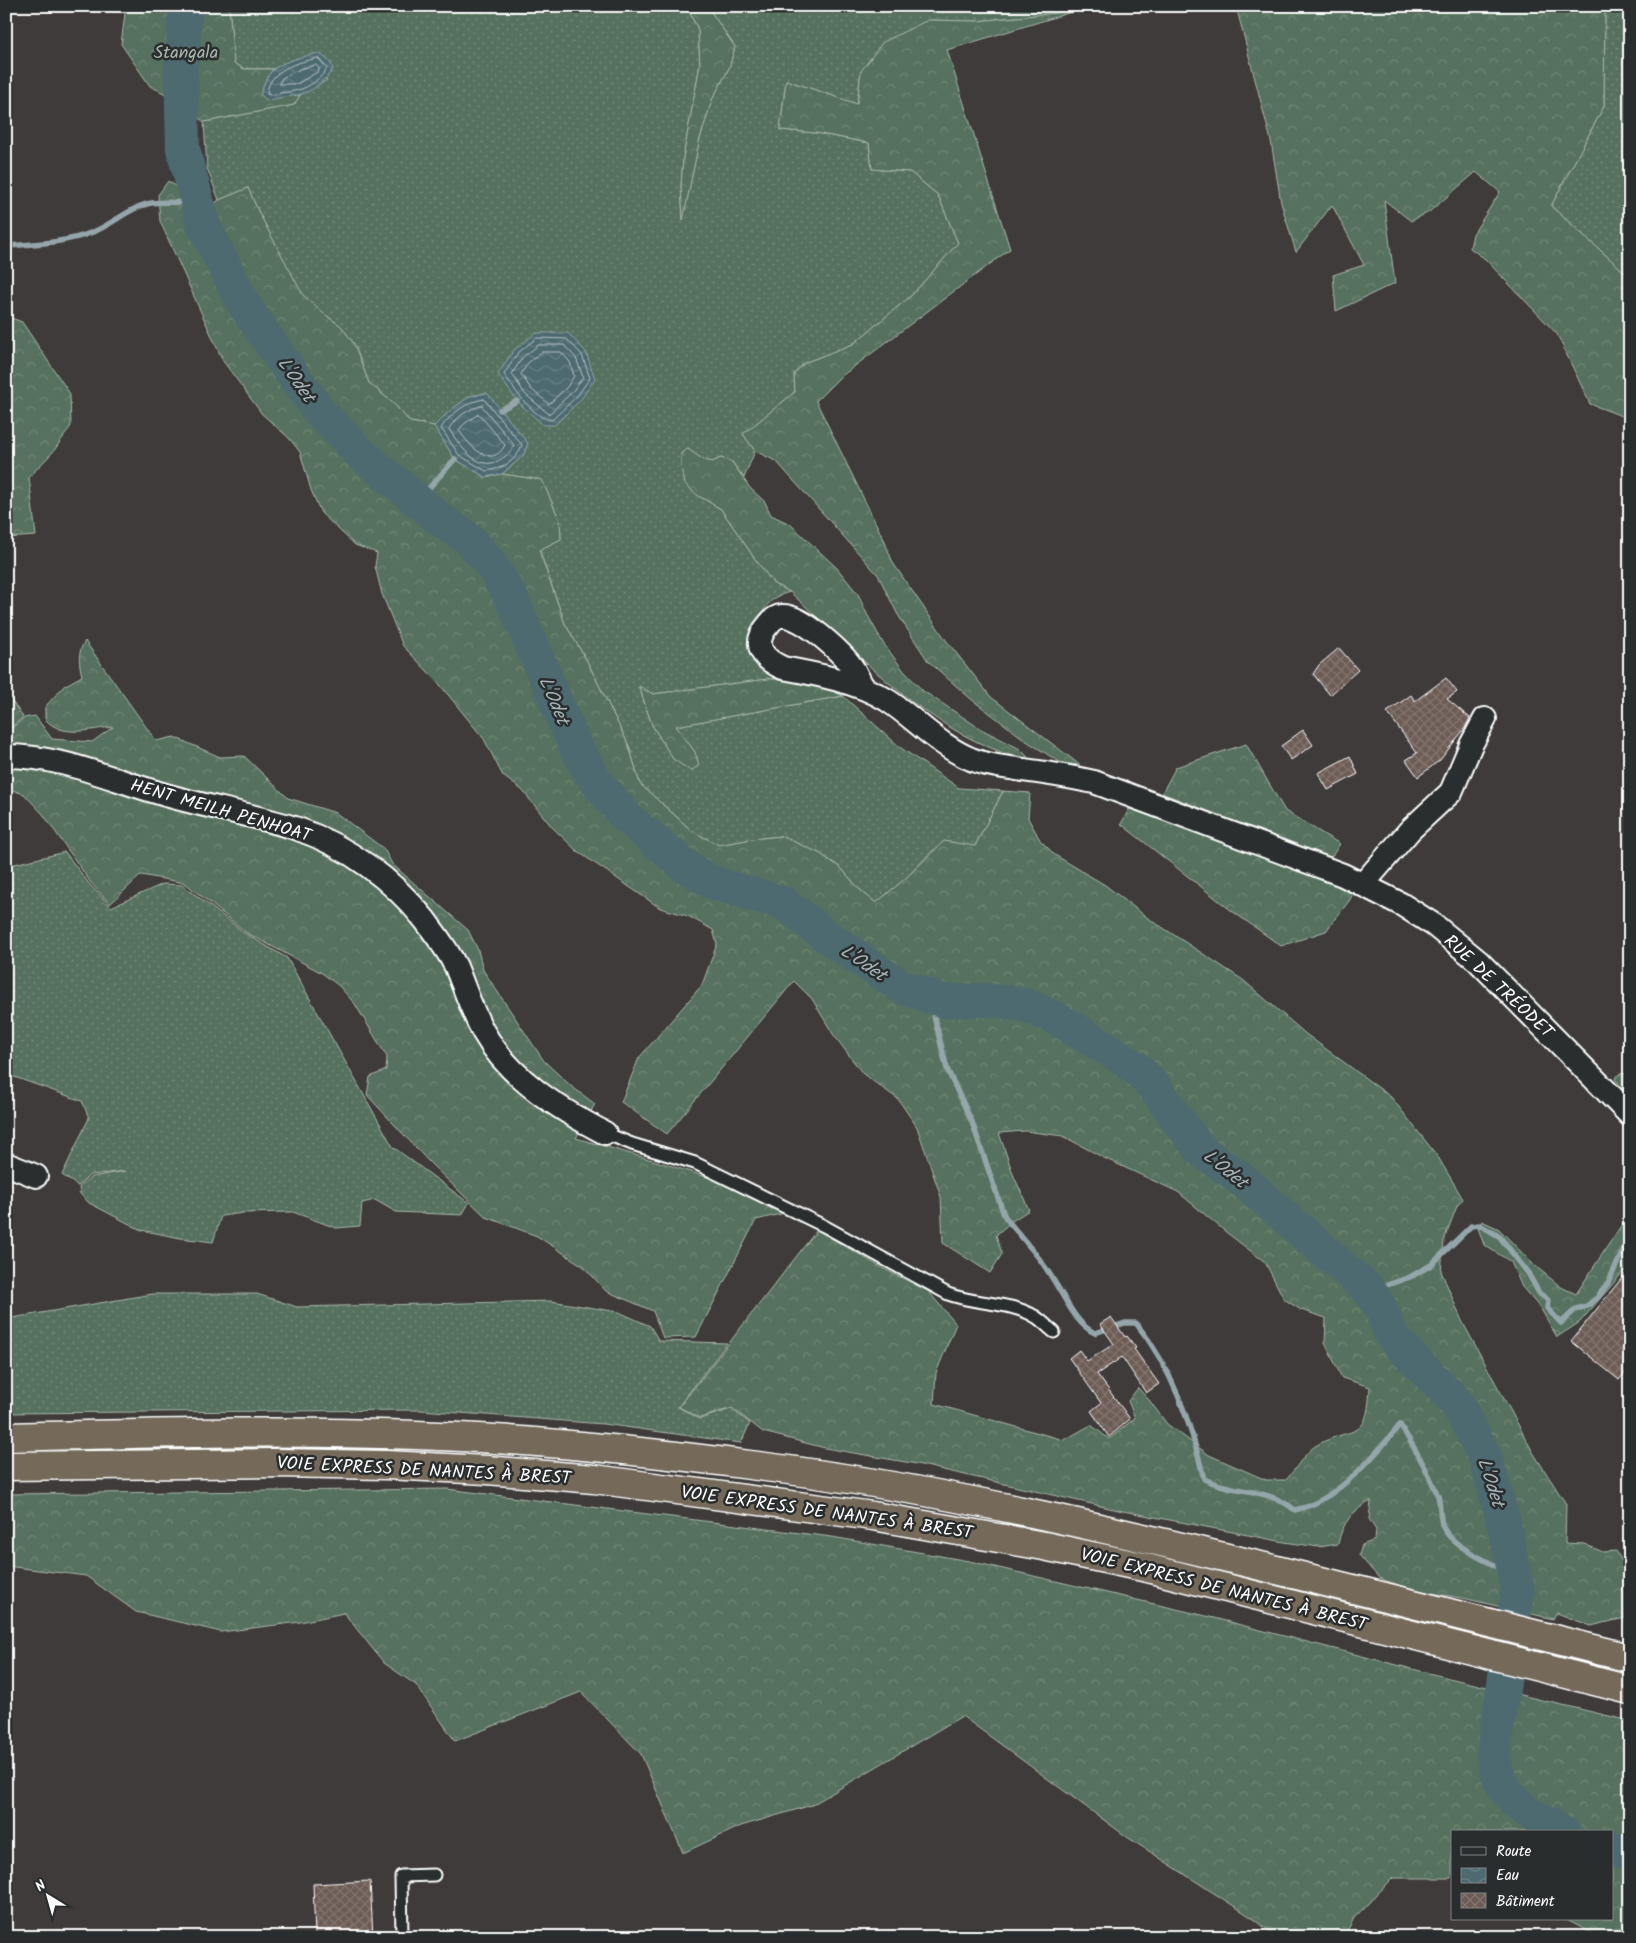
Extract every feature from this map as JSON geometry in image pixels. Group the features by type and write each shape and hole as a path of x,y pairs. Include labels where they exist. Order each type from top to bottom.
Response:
{"highway":[{"name":"VOIE EXPRESS DE NANTES À BREST","path":"6,1437 313,1433 462,1437 615,1450 760,1466 966,1498 1127,1533 1630,1658"},
{"name":"VOIE EXPRESS DE NANTES À BREST","path":"6,1466 132,1463 386,1465 487,1470 594,1478 873,1516 1044,1546 1143,1567 1630,1690"}],"street":[{"name":"RUE DE TRÉODET","path":"863,687 888,701 940,741 972,760 990,765 1094,782 1324,868 1363,884 1401,904 1434,925 1478,961 1630,1115"},
{"path":"1363,884 1410,830 1451,792 1471,745 1485,719"},
{"name":"HENT MEILH PENHOAT","path":"6,756 40,757 66,763 162,794 299,829 334,844 359,860 402,893 439,939 456,967 485,1034 503,1059 537,1091 560,1108 604,1133"},
{"path":"6,1164 36,1176"}],"lane":[{"name":"HENT MEILH PENHOAT","path":"604,1133 632,1144 696,1163 824,1226 948,1294 963,1300 1019,1310 1035,1316 1054,1332"},
{"path":"402,1937 401,1876 434,1875"}],"green space":[{"name":"Stangala","path":"126,6 229,6 234,63 244,69 273,69 264,83 267,101 282,96 300,95 294,105 204,122 175,99 150,86 121,44"},
{"path":"229,6 686,6 698,29 700,64 683,158 681,186 683,217 699,142 712,100 729,68 735,47 707,6 1094,6 1075,11 977,21 928,20 861,71 857,104 786,80 780,130 816,133 869,143 872,169 910,172 938,195 958,243 912,295 853,344 804,363 794,374 795,392 743,434 755,451 744,478 732,462 721,458 712,462 702,459 688,449 697,495 721,509 774,584 790,592 782,594 767,605 755,629 785,679 768,679 653,694 639,687 652,725 673,759 690,770 695,752 675,726 843,696 901,748 959,788 1003,791 975,846 933,850 906,878 876,903 859,889 841,868 819,853 781,836 719,845 692,831 640,784 629,746 586,659 565,624 539,549 561,539 560,521 542,480 502,474 523,456 527,443 487,393 470,396 434,426 410,422 393,403 369,383 354,344 341,326 303,296 259,213 248,188 219,200 207,168 204,122 294,105 300,95 327,80 296,59 273,69 244,69 234,63"},
{"path":"686,6 707,6 735,47 729,68 712,100 699,142 683,220 681,186 683,158 700,64 698,29"},
{"path":"1236,6 1605,6 1604,106 1551,206 1630,277 1630,419 1590,404 1557,334 1485,259 1470,248 1473,234 1500,192 1476,172 1429,212 1411,221 1384,200 1395,283 1336,311 1333,275 1364,265 1332,205 1296,252 1281,203 1271,141"},
{"path":"1605,6 1630,6 1630,277 1551,206 1604,106"},
{"path":"1075,11 947,50 1010,249 839,378 816,401 885,542 893,563 946,640 991,697 1080,765 1061,763 1028,742 971,699 928,661 898,615 878,575 776,461 755,451 743,434 795,392 794,374 804,363 853,344 912,295 958,243 938,195 910,172 872,169 869,143 816,133 780,130 786,80 857,104 861,71 883,42 928,20 977,21"},
{"path":"168,181 209,207 219,200 248,188 259,213 303,295 341,326 354,344 369,383 393,403 410,422 434,426 455,459 485,477 502,474 542,480 560,521 561,539 539,550 565,624 586,659 629,746 640,784 692,831 719,845 781,836 819,853 841,868 859,889 876,903 906,878 944,841 975,846 1003,791 1030,793 1028,818 1040,840 1055,855 1105,885 1148,918 1243,980 1307,1035 1391,1097 1438,1157 1463,1199 1457,1206 1444,1240 1441,1271 1462,1321 1534,1454 1566,1504 1565,1543 1584,1544 1603,1552 1616,1551 1630,1575 1625,1618 1591,1626 1557,1613 1553,1619 1467,1599 1409,1589 1379,1578 1359,1555 1362,1545 1375,1540 1376,1530 1369,1519 1371,1501 1349,1518 1342,1530 1338,1544 1319,1547 1118,1510 917,1464 825,1448 763,1432 732,1408 700,1418 679,1407 817,1230 886,1270 928,1291 956,1324 936,1373 934,1404 1064,1440 1091,1425 1109,1439 1135,1418 1128,1401 1138,1388 1167,1424 1209,1455 1266,1480 1286,1480 1305,1456 1317,1445 1357,1430 1362,1425 1366,1417 1370,1387 1342,1378 1325,1343 1326,1318 1301,1310 1284,1299 1265,1262 1178,1192 1104,1158 1063,1136 1025,1131 999,1133 1013,1174 1029,1210 996,1235 1002,1254 990,1273 943,1243 941,1197 917,1127 898,1099 863,1074 833,1034 812,999 794,981 667,1134 621,1102 639,1058 702,985 717,944 713,930 688,916 660,908 577,851 552,827 522,790 503,776 484,739 436,680 403,646 382,594 375,566 377,553 355,545 321,513 311,490 300,452 289,438 262,414 223,361 160,221 158,195"},
{"path":"6,316 22,322 70,394 71,426 53,452 29,477 36,536 6,538"},
{"path":"688,449 702,459 712,462 721,458 732,462 750,488 765,502 771,515 790,524 837,568 858,594 883,643 904,671 923,691 981,729 1020,749 1027,756 1027,760 992,749 959,733 929,713 871,667 790,592 774,584 721,509 697,495 685,484 681,467 681,453"},
{"path":"85,641 156,741 174,737 220,757 244,756 288,798 336,813 384,849 392,864 468,930 478,950 483,970 544,1061 571,1086 595,1104 576,1138 725,1183 785,1213 756,1220 696,1337 663,1338 653,1311 606,1291 583,1266 537,1236 486,1217 429,1162 367,1095 370,1077 386,1070 387,1057 355,1004 339,986 322,973 247,933 185,883 141,875 110,904 91,883 43,814 24,794 6,788 6,733 24,718 35,716 52,739 92,742 113,727 86,731 68,731 52,725 45,719 45,707 64,686 82,676 79,658"},
{"path":"768,679 807,683 843,696 676,726 695,752 699,765 691,771 673,759 652,725 639,686 653,694"},
{"path":"6,693 23,717 6,732"},
{"path":"1246,744 1285,811 1340,844 1330,859 1162,793 1176,767"},
{"path":"1129,809 1217,838 1324,877 1353,894 1326,931 1281,946 1232,911 1121,824"},
{"path":"65,852 90,885 111,907 163,884 183,885 246,934 287,958 393,1147 469,1203 462,1215 396,1212 375,1200 362,1203 360,1226 336,1228 293,1212 243,1213 221,1216 213,1242 141,1230 89,1203 80,1194 79,1187 91,1177 126,1171 90,1175 78,1186 62,1175 89,1118 82,1101 6,1074 6,866"},
{"path":"1630,1073 1630,1099 1615,1079 1619,1074"},
{"path":"1630,1212 1630,1264 1580,1322 1557,1337 1541,1309 1522,1287 1511,1262 1484,1245 1478,1228 1482,1221 1499,1229 1534,1265 1561,1287 1576,1294"},
{"path":"152,1294 257,1294 297,1307 551,1301 619,1312 650,1326 659,1341 727,1343 678,1407 700,1419 731,1409 750,1423 741,1443 603,1424 421,1410 6,1413 6,1319"},
{"path":"447,1489 832,1537 969,1561 1202,1615 1428,1673 1630,1721 1630,1937 1599,1937 1567,1920 1614,1920 1614,1830 1451,1830 1451,1878 1393,1878 1354,1918 1344,1937 1277,1937 1254,1919 1127,1837 962,1716 812,1805 741,1826 683,1853 641,1754 581,1692 455,1741 416,1685 384,1663 344,1613 300,1622 221,1632 136,1612 86,1576 6,1566 6,1494"}],"water":[{"path":"319,53 330,62 333,69 313,89 303,94 267,101 260,94 267,77 274,69 290,61"},
{"path":"536,333 568,333 586,352 595,379 581,399 555,425 543,425 517,401 498,374 514,350"},
{"path":"487,393 528,443 523,456 502,474 485,477 455,459 434,426 470,396"}],"building":[{"path":"1339,648 1358,670 1330,695 1313,674 1319,665"},
{"path":"1446,678 1457,692 1447,699 1470,718 1465,728 1440,760 1418,777 1406,760 1417,753 1387,712 1411,695 1415,701"},
{"path":"1303,730 1313,745 1291,760 1281,746"},
{"path":"1350,756 1358,774 1328,790 1318,773"},
{"path":"1630,1268 1630,1367 1619,1380 1571,1341"},
{"path":"1111,1317 1125,1337 1127,1336 1136,1348 1134,1349 1159,1384 1146,1393 1122,1357 1097,1374 1130,1419 1109,1437 1091,1411 1101,1403 1069,1358 1079,1350 1087,1361 1114,1344 1100,1324"},
{"path":"370,1881 373,1937 315,1937 313,1884"}],"waterway":[{"name":"L'Odet","path":"186,6 181,68 183,149 204,226 243,303 319,411 359,452 436,516 471,541 492,566 511,597 575,746 596,781 626,817 685,866 711,882 783,903 840,946 902,987 944,1001 989,1000 1025,1005 1057,1019 1137,1069 1156,1089 1203,1152 1239,1177 1370,1291 1381,1308 1392,1337 1456,1402 1485,1457 1503,1519 1518,1590 1493,1756 1498,1776 1512,1798 1537,1818 1560,1830"},
{"path":"6,246 50,242 83,236 100,229 136,208 151,203 197,203"},
{"path":"500,410 517,401"},
{"path":"418,500 455,459"},
{"path":"929,996 947,1069 972,1122 1004,1215 1044,1265 1083,1325 1095,1333 1125,1323 1136,1323 1149,1340 1179,1397 1193,1437 1204,1479 1215,1484 1262,1494 1295,1510 1311,1505 1349,1480 1400,1425 1421,1460 1438,1496 1440,1516 1443,1527 1448,1535 1464,1549 1515,1575"},
{"path":"1370,1291 1410,1277 1431,1265 1471,1226 1480,1225 1500,1237 1528,1273 1539,1293 1548,1300 1547,1308 1561,1323 1576,1309 1587,1306 1597,1298 1608,1283 1630,1235"},
{"name":"L'Odet","path":"1614,1850 1630,1855"}]}
